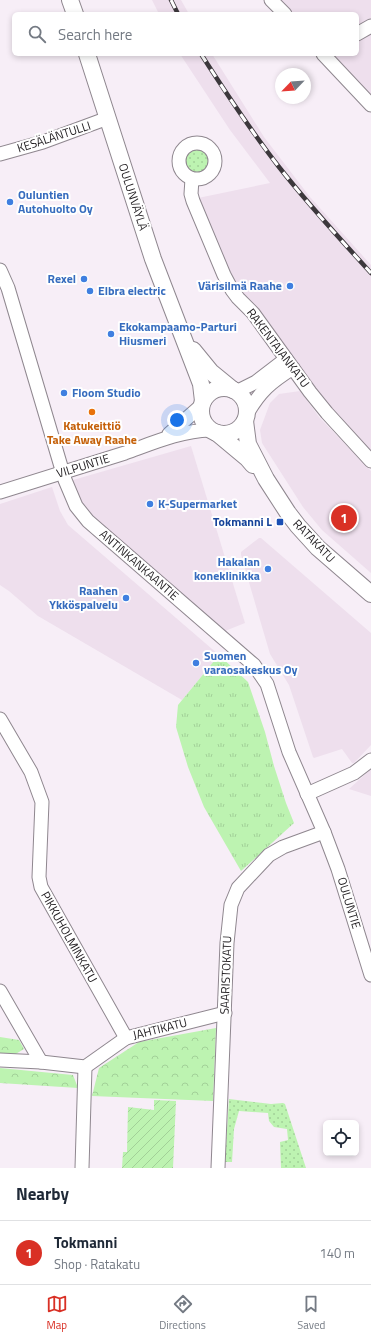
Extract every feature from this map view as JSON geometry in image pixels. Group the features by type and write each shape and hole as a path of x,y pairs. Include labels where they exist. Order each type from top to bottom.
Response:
{"main road":[{"path":"70,0 74,12"},
{"name":"OULUNVÄYLÄ","path":"88,56 153,260 201,384 202,403"},
{"name":"OULUNVÄYLÄ","path":"184,338 211,372 235,391"},
{"path":"219,388 226,388 235,391 245,401 247,407 246,417 236,431 230,434 213,432 203,422 201,416 202,403 207,395 219,388"},
{"name":"RATAKATU","path":"246,417 248,444 266,480 288,513 307,536 371,594"},
{"name":"RATAKATU","path":"213,432 247,458 266,480"}],"street":[{"path":"271,0 283,12"},
{"path":"359,33 371,26"},
{"path":"327,56 371,105"},
{"name":"KESÄLÄNTULLI","path":"0,154 43,142 108,118"},
{"name":"RAKENTAJANKATU","path":"192,179 191,194 193,201 224,275 232,290 253,313 327,413 371,461"},
{"name":"ANTINKANKAANTIE","path":"0,270 8,288 63,472 73,499 85,518 254,665 261,674 271,695 289,752 324,832"},
{"path":"235,391 256,382 290,363"},
{"path":"246,417 259,394 290,363"},
{"name":"VILPUNTIE","path":"165,438 183,424 202,403"},
{"name":"VILPUNTIE","path":"0,492 193,430 213,432"},
{"name":"PIKKUHOLMINKATU","path":"0,719 31,772 42,802 39,877 41,887 126,1038"},
{"path":"307,794 354,773 371,760"},
{"name":"OULUNTIE","path":"324,832 338,869 371,975"},
{"name":"SAARISTOKATU","path":"218,1168 229,919 232,905 238,888 272,852 324,832"},
{"path":"0,991 41,1062"},
{"name":"JAHTIKATU","path":"85,1067 126,1038 225,1013"},
{"path":"0,1060 41,1062 85,1067 82,1168"}],"shaded area":[{"path":"152,0 181,0 188,12 158,12"},
{"path":"274,0 371,0 371,103 327,56 359,56 359,12 285,12"},
{"path":"181,56 213,56 264,137 310,197 371,265 371,452 332,411 261,312 239,291 198,198 270,183 230,130"},
{"path":"300,391 319,417 371,471 371,573 322,530 303,507 262,443 260,430 270,403 279,394"},
{"path":"191,446 245,623 225,631 99,523 81,504 73,480"},
{"path":"52,487 60,511 68,525 219,655 182,700 38,616 0,585 0,504"},
{"path":"261,538 371,633 371,745 354,763 352,763 342,749 314,758 313,757 289,685 270,654 241,555 241,552"},
{"path":"371,769 371,796 349,789"}],"green space":[{"path":"198,148 207,152 211,161 207,170 198,174 189,170 185,161 189,152"},
{"path":"219,655 248,682 265,732 286,803 294,823 241,871 204,807 188,767 176,727 178,705"},
{"path":"216,1028 213,1101 92,1096 99,1068 139,1042"},
{"path":"0,1037 19,1040 24,1049 14,1055 0,1053"},
{"path":"0,1068 73,1075 78,1088 0,1083"},
{"path":"229,1099 271,1104 285,1104 306,1168 281,1168 280,1142 288,1140 287,1129 274,1127 269,1121 268,1113 239,1111 234,1129 232,1162 225,1162"},
{"path":"154,1100 176,1101 173,1168 122,1168 123,1152 127,1152 128,1107 154,1110"}],"railway":[{"path":"171,0 177,12"},
{"path":"202,56 239,112 279,167 312,208 371,273"}],"place":[{"name":"Ouluntien Autohuolto Oy","path":"10,202"},
{"name":"Rexel","path":"84,279"},
{"name":"Värisilmä Raahe","path":"290,286"},
{"name":"Elbra electric","path":"90,291"},
{"name":"Ekokampaamo-Parturi Hiusmeri","path":"111,334"},
{"name":"Floom Studio","path":"64,393"},
{"name":"Katukeittiö Take Away Raahe","path":"92,412"},
{"name":"K-Supermarket","path":"150,504"},
{"name":"Tokmanni","path":"344,518"},
{"name":"Tokmanni L","path":"280,522"},
{"name":"Hakalan koneklinikka","path":"268,569"},
{"name":"Raahen Ykköspalvelu","path":"126,598"},
{"name":"Suomen varaosakeskus Oy","path":"196,663"}]}
